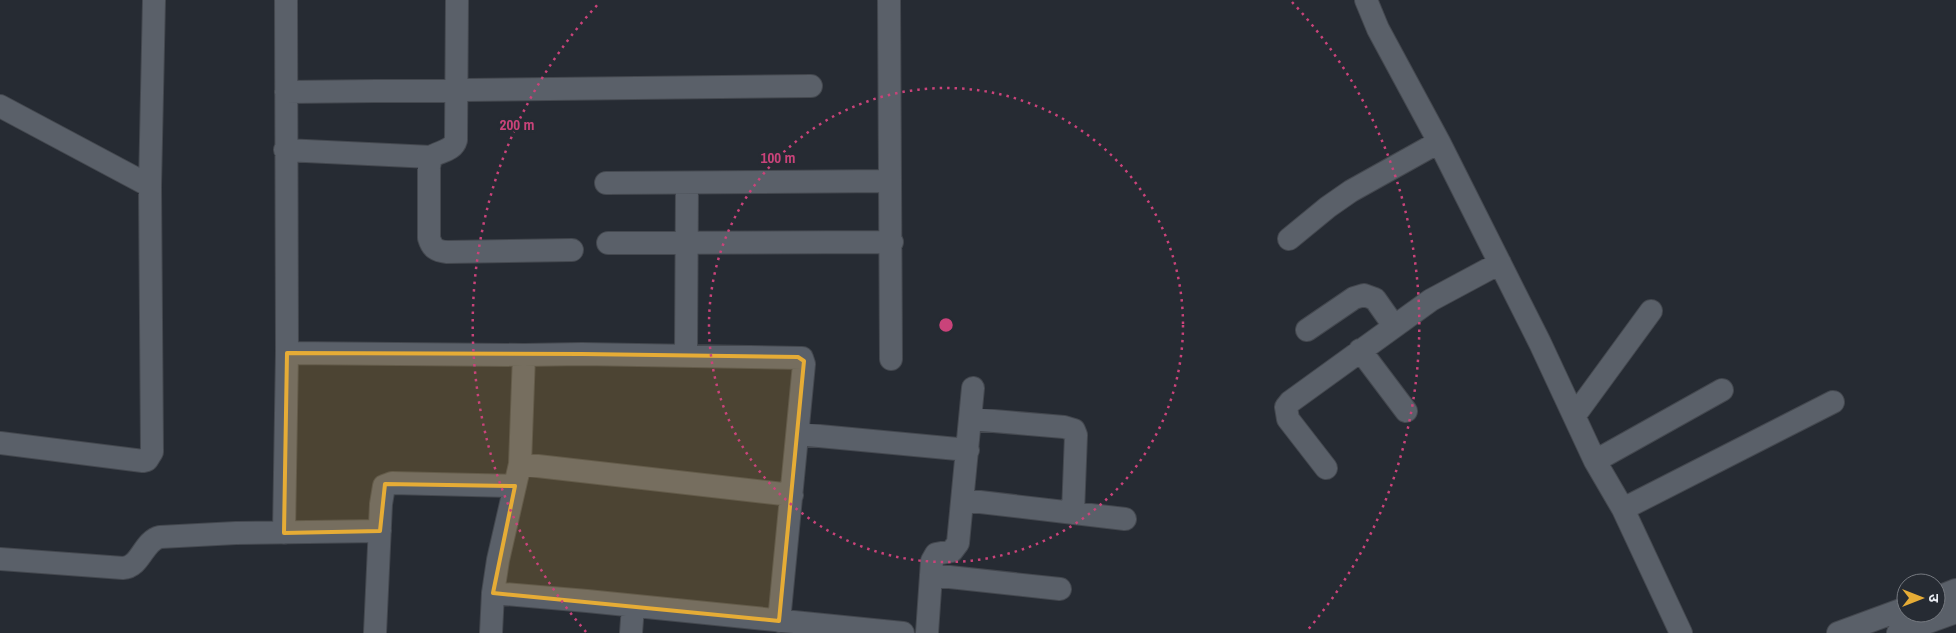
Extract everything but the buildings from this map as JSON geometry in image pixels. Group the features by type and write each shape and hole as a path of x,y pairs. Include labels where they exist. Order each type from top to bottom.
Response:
{"street":[{"path":"0,444 143,461 150,457 153,448 150,186 154,0"},
{"path":"284,532 287,353 286,0"},
{"path":"285,150 431,157 455,145 457,0"},
{"path":"889,0 892,359"},
{"path":"1366,0 1378,30 1439,142 1500,263 1575,415 1595,461 1623,509 1681,633"},
{"path":"286,92 811,86"},
{"path":"0,106 150,186"},
{"path":"1288,239 1351,191 1439,142"},
{"path":"431,157 429,167 429,238 432,247 438,251 572,250"},
{"path":"606,183 890,181"},
{"path":"686,356 687,183"},
{"path":"608,244 892,242"},
{"path":"1326,468 1288,419 1286,408 1298,396 1431,300 1500,263"},
{"path":"1307,330 1354,298 1364,295 1374,299 1394,326"},
{"path":"1575,415 1651,312"},
{"path":"1360,350 1406,411"},
{"path":"287,353 582,354 802,358 804,364 798,434 779,622"},
{"path":"491,633 493,593 498,560 520,464 524,355"},
{"path":"927,633 932,561 936,554 949,552 957,547 973,388"},
{"path":"1595,461 1722,390"},
{"path":"1623,509 1834,402"},
{"path":"970,420 1064,427 1074,430 1076,435 1073,513"},
{"path":"798,434 968,450"},
{"path":"520,464 792,495"},
{"path":"375,633 382,492 384,486 388,484 515,486"},
{"path":"963,500 1125,519"},
{"path":"0,559 123,568 133,565 153,538 284,532 380,531"},
{"path":"931,575 1060,589"},
{"path":"493,593 903,633"},
{"path":"631,633 633,606"},
{"path":"1849,631 1896,612"},
{"path":"1898,633 1956,612"}],"highlighted area":[{"path":"287,353 798,357 804,361 779,621 493,593 515,486 385,484 380,531 284,533"}]}
